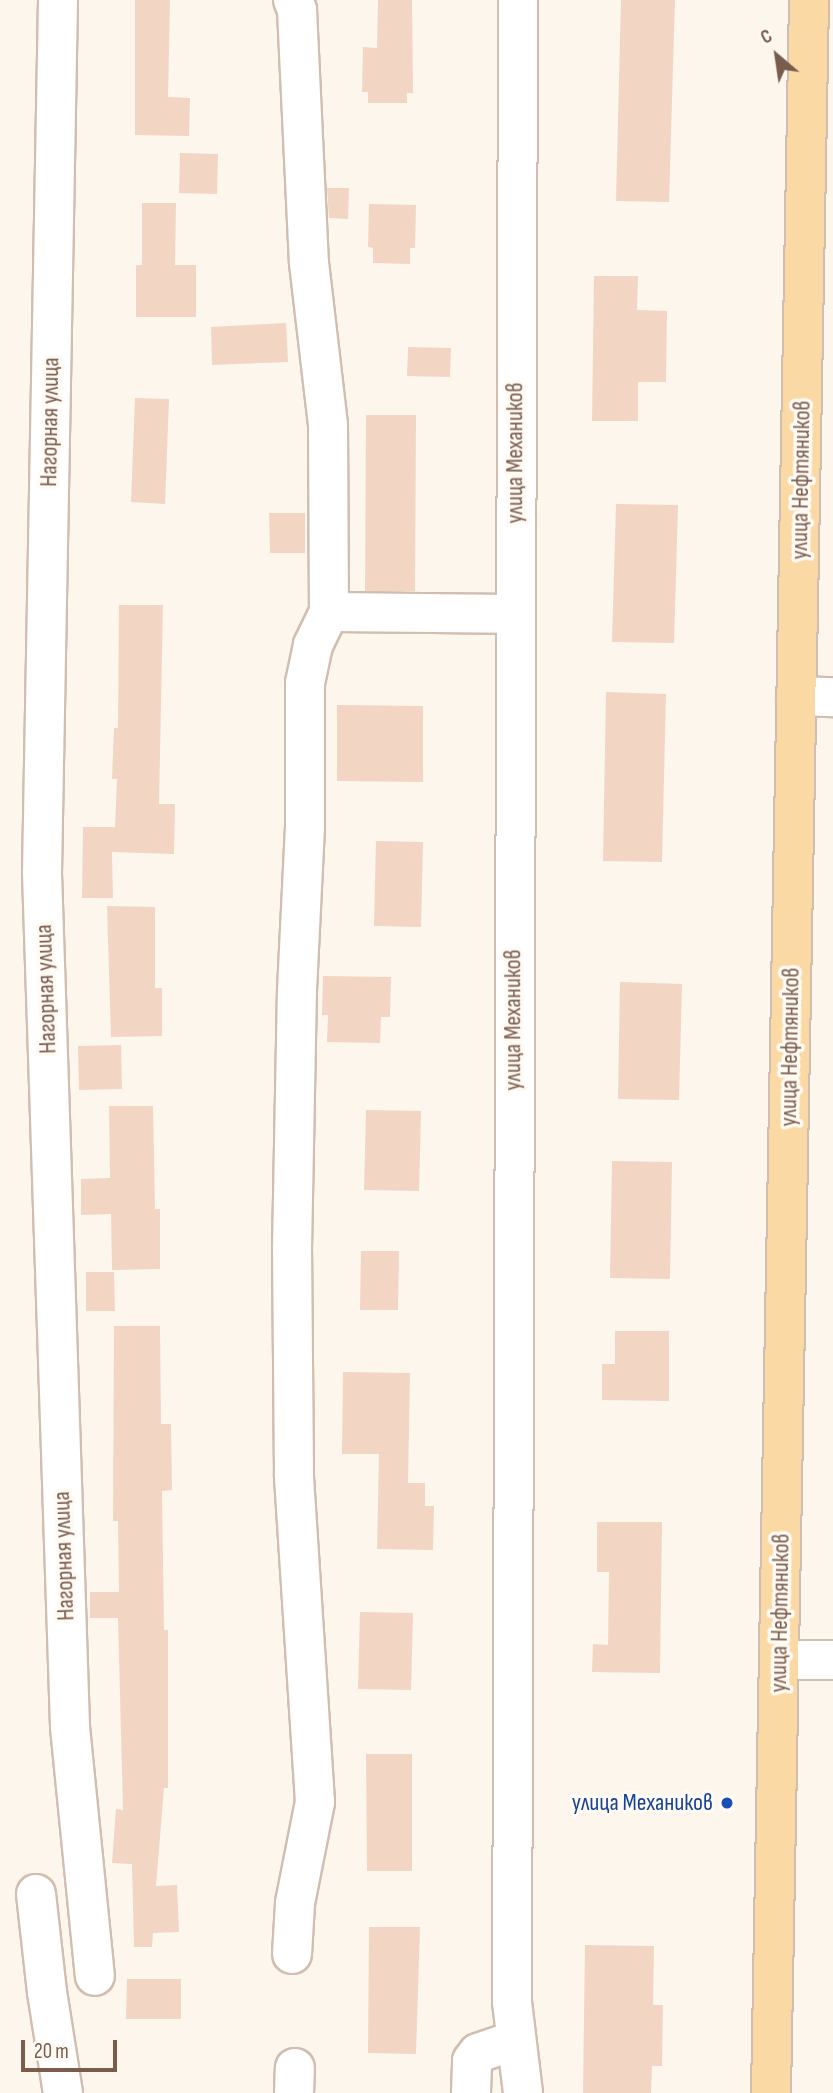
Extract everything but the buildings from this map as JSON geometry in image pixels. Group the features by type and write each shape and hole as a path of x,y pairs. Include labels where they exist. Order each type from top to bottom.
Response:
{"main road":[{"name":"улица Нефтяников","path":"771,2093 779,1660 815,696 809,0"}],"street":[{"name":"Нагорная улица","path":"58,0 42,873 70,1727 95,1976"},
{"path":"292,1954 295,1903 315,1802 300,1613 294,1475 292,1248 305,827 305,683 313,645 329,612 328,425 309,263 297,10 293,0"},
{"name":"улица Механиков","path":"518,0 513,614 512,2002 523,2093"},
{"path":"329,612 513,614"},
{"path":"779,1660 833,1660"},
{"path":"36,1894 47,1992 63,2093"},
{"path":"471,2093 472,2062 478,2053 489,2046 516,2040"}],"place":[{"name":"улица Механиков","path":"727,1803"}]}
